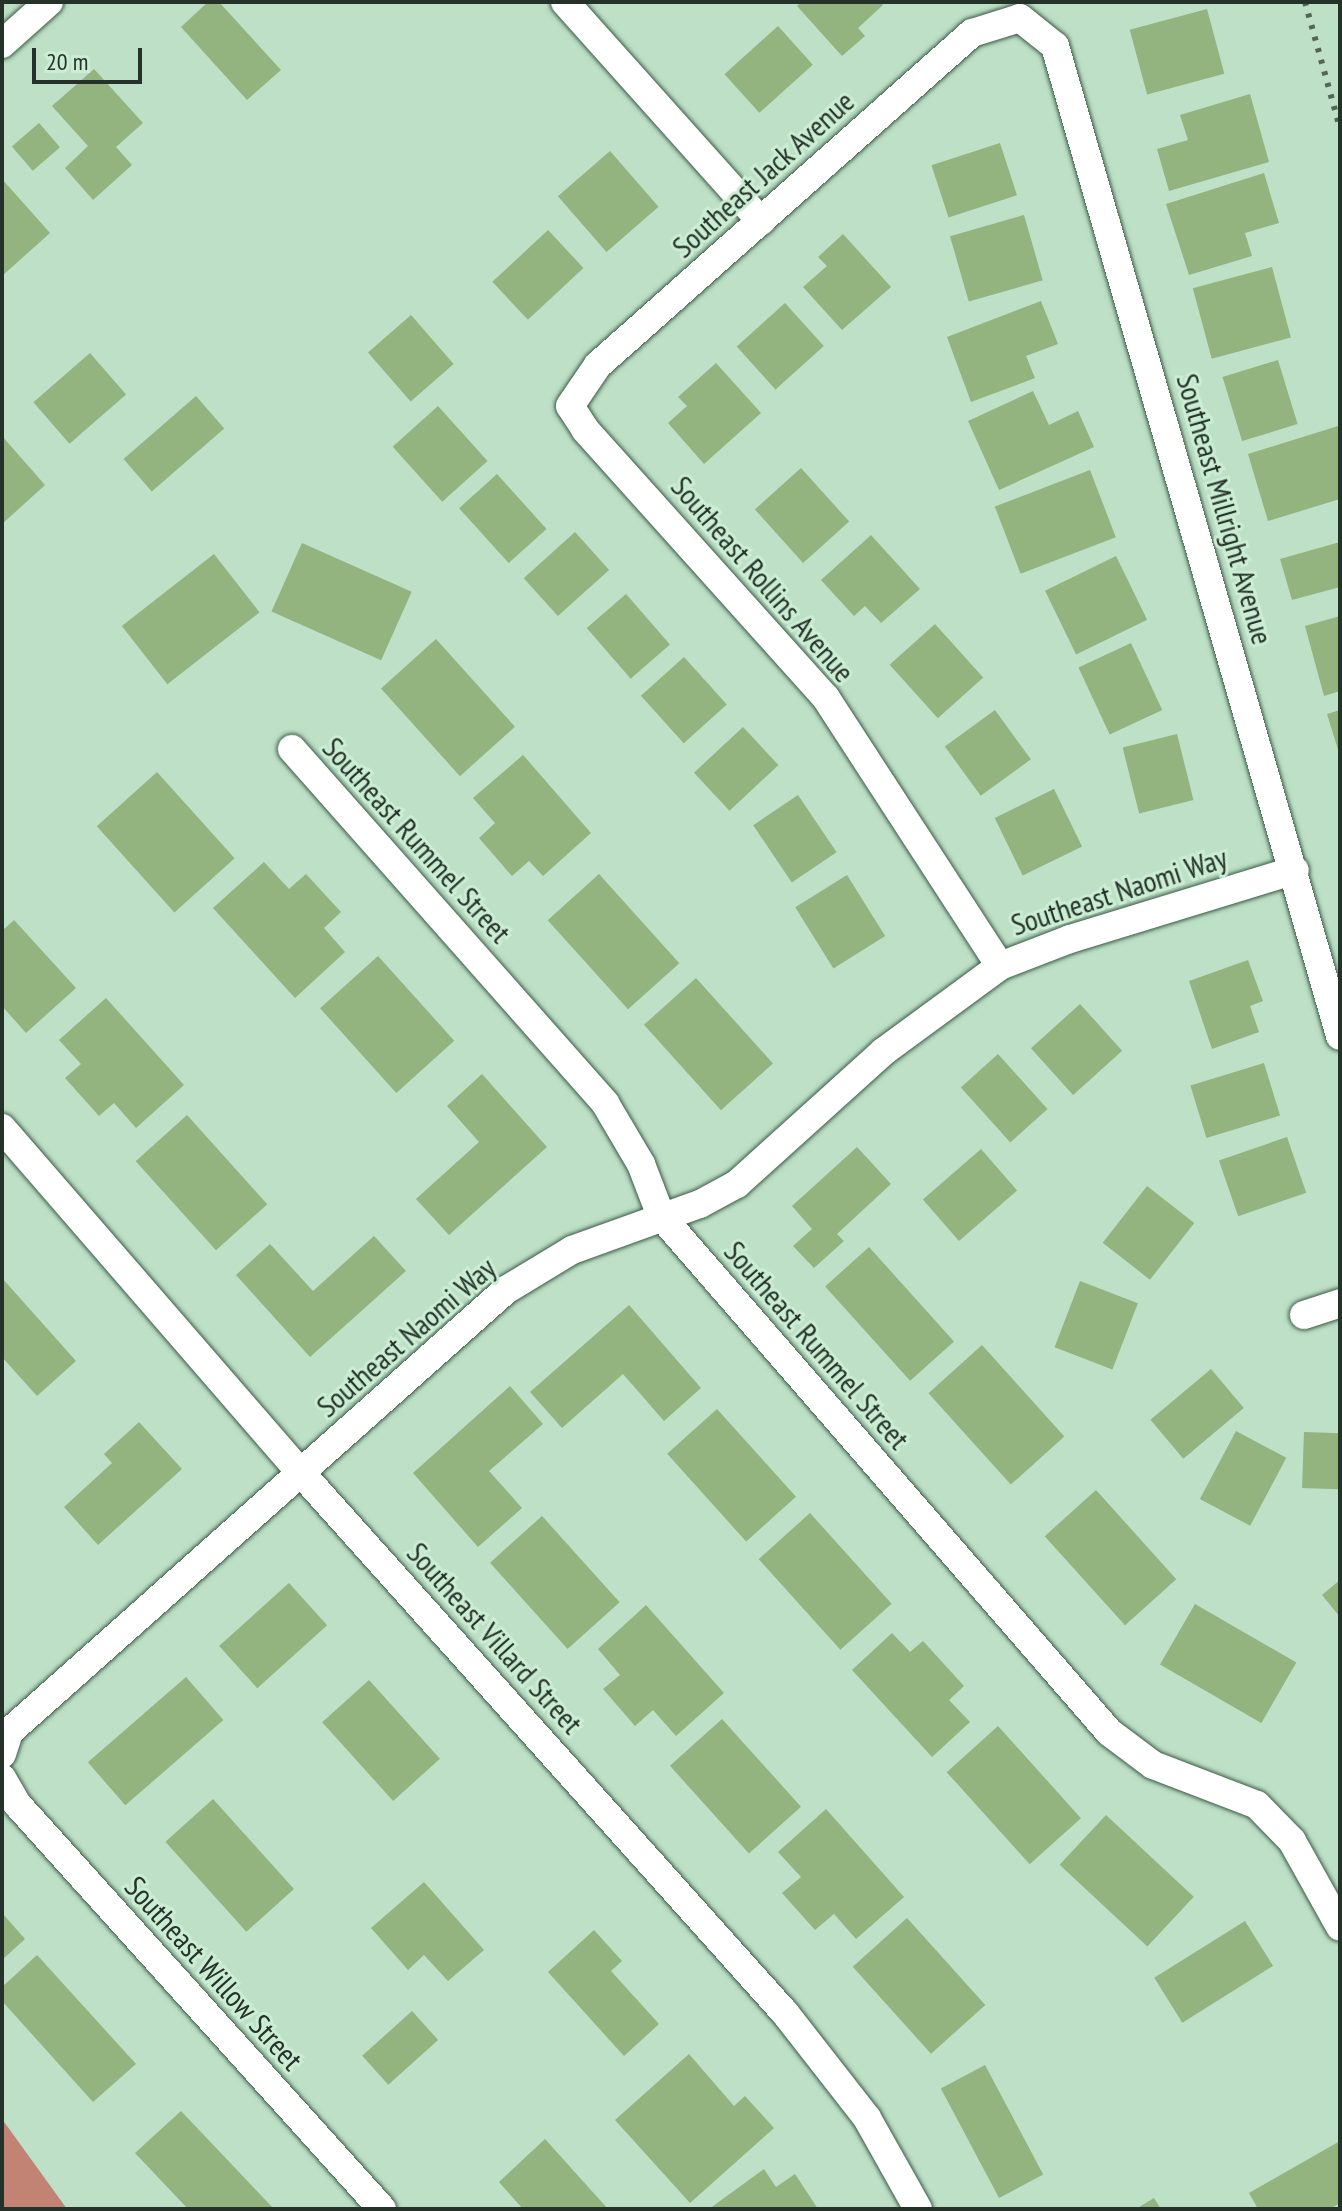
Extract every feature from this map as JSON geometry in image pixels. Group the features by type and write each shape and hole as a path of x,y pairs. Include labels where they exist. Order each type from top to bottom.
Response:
{"street":[{"path":"2,44 49,2"},
{"path":"565,2 761,221"},
{"name":"Southeast Jack Avenue","path":"570,406 598,365 972,33 1020,18"},
{"name":"Southeast Millright Avenue","path":"1020,18 1055,46 1295,870 1340,1036"},
{"name":"Southeast Rollins Avenue","path":"570,406 600,446 826,698 1000,966"},
{"name":"Southeast Rummel Street","path":"292,749 605,1103 641,1164 661,1216 1109,1732 1153,1765 1257,1805 1292,1841 1340,1927"},
{"name":"Southeast Naomi Way","path":"2,1754 9,1732 506,1290 572,1250 737,1184 883,1052 1000,966 1070,939 1295,870"},
{"name":"Southeast Villard Street","path":"2,1128 302,1474 785,2013 867,2118 918,2209"},
{"path":"1304,1315 1340,1303"},
{"name":"Southeast Willow Street","path":"2,1778 17,1804 382,2209"}],"shaded area":[{"path":"2,2119 67,2209 2,2209"}],"building":[{"path":"208,2 219,2 281,70 247,100 181,27"},
{"path":"801,2 880,2 883,5 858,28 865,36 842,56 797,6"},
{"path":"1207,9 1224,74 1147,94 1130,30"},
{"path":"778,26 813,65 759,113 724,74"},
{"path":"94,69 143,123 116,147 132,165 93,200 65,168 88,146 52,106"},
{"path":"1250,94 1269,162 1169,191 1157,149 1188,140 1180,115"},
{"path":"39,123 60,147 33,171 12,147"},
{"path":"1000,143 1017,195 949,218 932,165"},
{"path":"610,151 659,207 606,252 558,196"},
{"path":"1264,173 1279,223 1245,233 1252,256 1189,275 1166,204"},
{"path":"2,179 50,233 2,276"},
{"path":"1024,215 1043,280 969,302 950,236"},
{"path":"548,230 583,268 528,320 492,282"},
{"path":"843,234 891,287 842,330 803,287 827,266 818,257"},
{"path":"1272,267 1291,338 1212,359 1193,288"},
{"path":"1041,301 1058,344 1026,356 1035,378 971,402 947,337"},
{"path":"785,303 824,346 776,390 737,346"},
{"path":"411,315 454,364 411,401 368,352"},
{"path":"90,353 126,395 69,444 33,402"},
{"path":"1278,360 1298,424 1242,441 1223,377"},
{"path":"716,363 761,413 704,464 668,423 687,406 678,397"},
{"path":"1033,391 1049,425 1078,411 1094,447 999,490 968,421"},
{"path":"196,396 224,428 152,491 124,459"},
{"path":"438,406 488,461 442,502 393,447"},
{"path":"1338,426 1340,499 1268,521 1248,454"},
{"path":"2,436 45,485 2,524"},
{"path":"801,468 849,522 803,563 755,509"},
{"path":"1090,470 1116,537 1021,574 995,507"},
{"path":"497,474 547,529 509,563 459,508"},
{"path":"575,532 609,570 558,616 524,578"},
{"path":"871,535 920,589 881,623 865,606 854,616 821,580"},
{"path":"1340,542 1340,587 1292,600 1280,559"},
{"path":"302,543 412,592 381,660 271,612"},
{"path":"214,554 260,612 167,684 122,626"},
{"path":"1116,556 1147,620 1076,654 1045,591"},
{"path":"626,594 670,645 631,679 587,628"},
{"path":"1340,616 1340,691 1324,696 1305,626"},
{"path":"935,624 983,678 938,718 890,665"},
{"path":"436,639 515,727 460,776 381,689"},
{"path":"1131,643 1162,710 1110,735 1078,668"},
{"path":"684,657 727,705 684,743 641,696"},
{"path":"995,710 1031,759 981,796 945,746"},
{"path":"1340,710 1340,753 1339,753 1327,714"},
{"path":"743,727 778,765 729,811 694,773"},
{"path":"1177,734 1193,800 1139,814 1123,748"},
{"path":"523,755 591,833 543,876 529,861 512,876 479,838 495,823 473,798"},
{"path":"157,772 235,858 174,912 97,826"},
{"path":"1054,789 1082,847 1023,875 995,818"},
{"path":"798,795 837,852 792,882 753,825"},
{"path":"264,862 289,889 306,874 341,912 324,928 345,952 295,998 213,908"},
{"path":"599,874 679,963 628,1009 548,920"},
{"path":"847,875 885,936 833,968 795,907"},
{"path":"14,920 76,988 26,1033 2,1006 2,931"},
{"path":"378,956 454,1041 396,1093 320,1008"},
{"path":"1248,960 1263,1001 1250,1006 1259,1032 1212,1049 1189,981"},
{"path":"696,978 773,1063 721,1110 644,1025"},
{"path":"106,998 184,1085 136,1128 114,1103 99,1116 65,1078 81,1064 59,1040"},
{"path":"1080,1004 1122,1051 1073,1095 1031,1048"},
{"path":"998,1054 1048,1109 1010,1142 961,1087"},
{"path":"1264,1063 1280,1116 1206,1138 1190,1086"},
{"path":"482,1074 547,1147 449,1235 416,1199 479,1142 447,1106"},
{"path":"187,1115 267,1204 216,1250 136,1161"},
{"path":"1287,1137 1306,1193 1238,1216 1219,1160"},
{"path":"857,1147 891,1184 837,1234 844,1241 814,1268 793,1246 812,1229 792,1206"},
{"path":"981,1149 1017,1191 959,1241 923,1200"},
{"path":"1147,1186 1194,1223 1150,1280 1103,1243"},
{"path":"374,1236 406,1271 310,1357 236,1275 270,1244 313,1291"},
{"path":"869,1247 954,1341 910,1381 825,1286"},
{"path":"2,1278 76,1361 37,1396 2,1357"},
{"path":"1080,1281 1138,1303 1112,1370 1055,1347"},
{"path":"629,1305 701,1388 664,1421 623,1374 562,1428 530,1392"},
{"path":"982,1345 1064,1436 1011,1485 928,1393"},
{"path":"1211,1369 1244,1408 1183,1459 1150,1420"},
{"path":"510,1386 543,1424 489,1471 522,1508 478,1547 413,1473"},
{"path":"717,1409 796,1497 746,1542 667,1454"},
{"path":"139,1422 182,1469 98,1545 64,1507 112,1463 104,1454"},
{"path":"1236,1431 1286,1458 1250,1526 1200,1499"},
{"path":"1304,1432 1340,1433 1338,1489 1302,1488"},
{"path":"1096,1490 1176,1579 1125,1625 1045,1536"},
{"path":"810,1513 892,1604 840,1650 759,1559"},
{"path":"542,1516 620,1602 568,1649 490,1563"},
{"path":"1340,1580 1340,1617 1322,1595"},
{"path":"289,1583 327,1625 257,1688 219,1646"},
{"path":"1195,1604 1296,1662 1261,1723 1160,1665"},
{"path":"646,1605 724,1693 676,1736 653,1710 635,1726 603,1689 620,1675 598,1649"},
{"path":"892,1633 910,1652 923,1641 964,1686 949,1700 970,1722 932,1757 852,1670"},
{"path":"186,1677 223,1720 125,1805 88,1762"},
{"path":"369,1680 440,1759 393,1801 322,1722"},
{"path":"722,1719 801,1807 749,1854 670,1766"},
{"path":"998,1726 1081,1818 1030,1864 947,1772"},
{"path":"213,1799 294,1889 246,1932 165,1842"},
{"path":"826,1809 904,1897 856,1939 834,1914 815,1930 782,1893 801,1877 778,1852"},
{"path":"1106,1815 1194,1897 1147,1947 1060,1865"},
{"path":"424,1882 484,1950 448,1981 424,1955 408,1970 371,1928"},
{"path":"2,1913 25,1939 2,1960"},
{"path":"907,1918 985,2005 931,2054 853,1967"},
{"path":"1245,1921 1273,1966 1182,2023 1154,1978"},
{"path":"594,1930 622,1961 611,1971 659,2024 624,2056 548,1972"},
{"path":"37,1955 136,2064 93,2102 2,2001 2,1987"},
{"path":"412,2011 438,2040 388,2085 362,2056"},
{"path":"689,2054 734,2106 745,2096 774,2128 690,2203 615,2120"},
{"path":"985,2065 1043,2174 999,2198 941,2088"},
{"path":"181,2111 274,2209 188,2209 135,2153"},
{"path":"545,2139 608,2209 523,2209 499,2182"},
{"path":"1340,2141 1340,2203 1330,2209 1258,2209 1249,2193"},
{"path":"764,2169 776,2187 795,2174 818,2209 709,2209"},
{"path":"1154,2198 1161,2209 1136,2209"}],"railway":[{"path":"1305,2 1340,128"}]}
